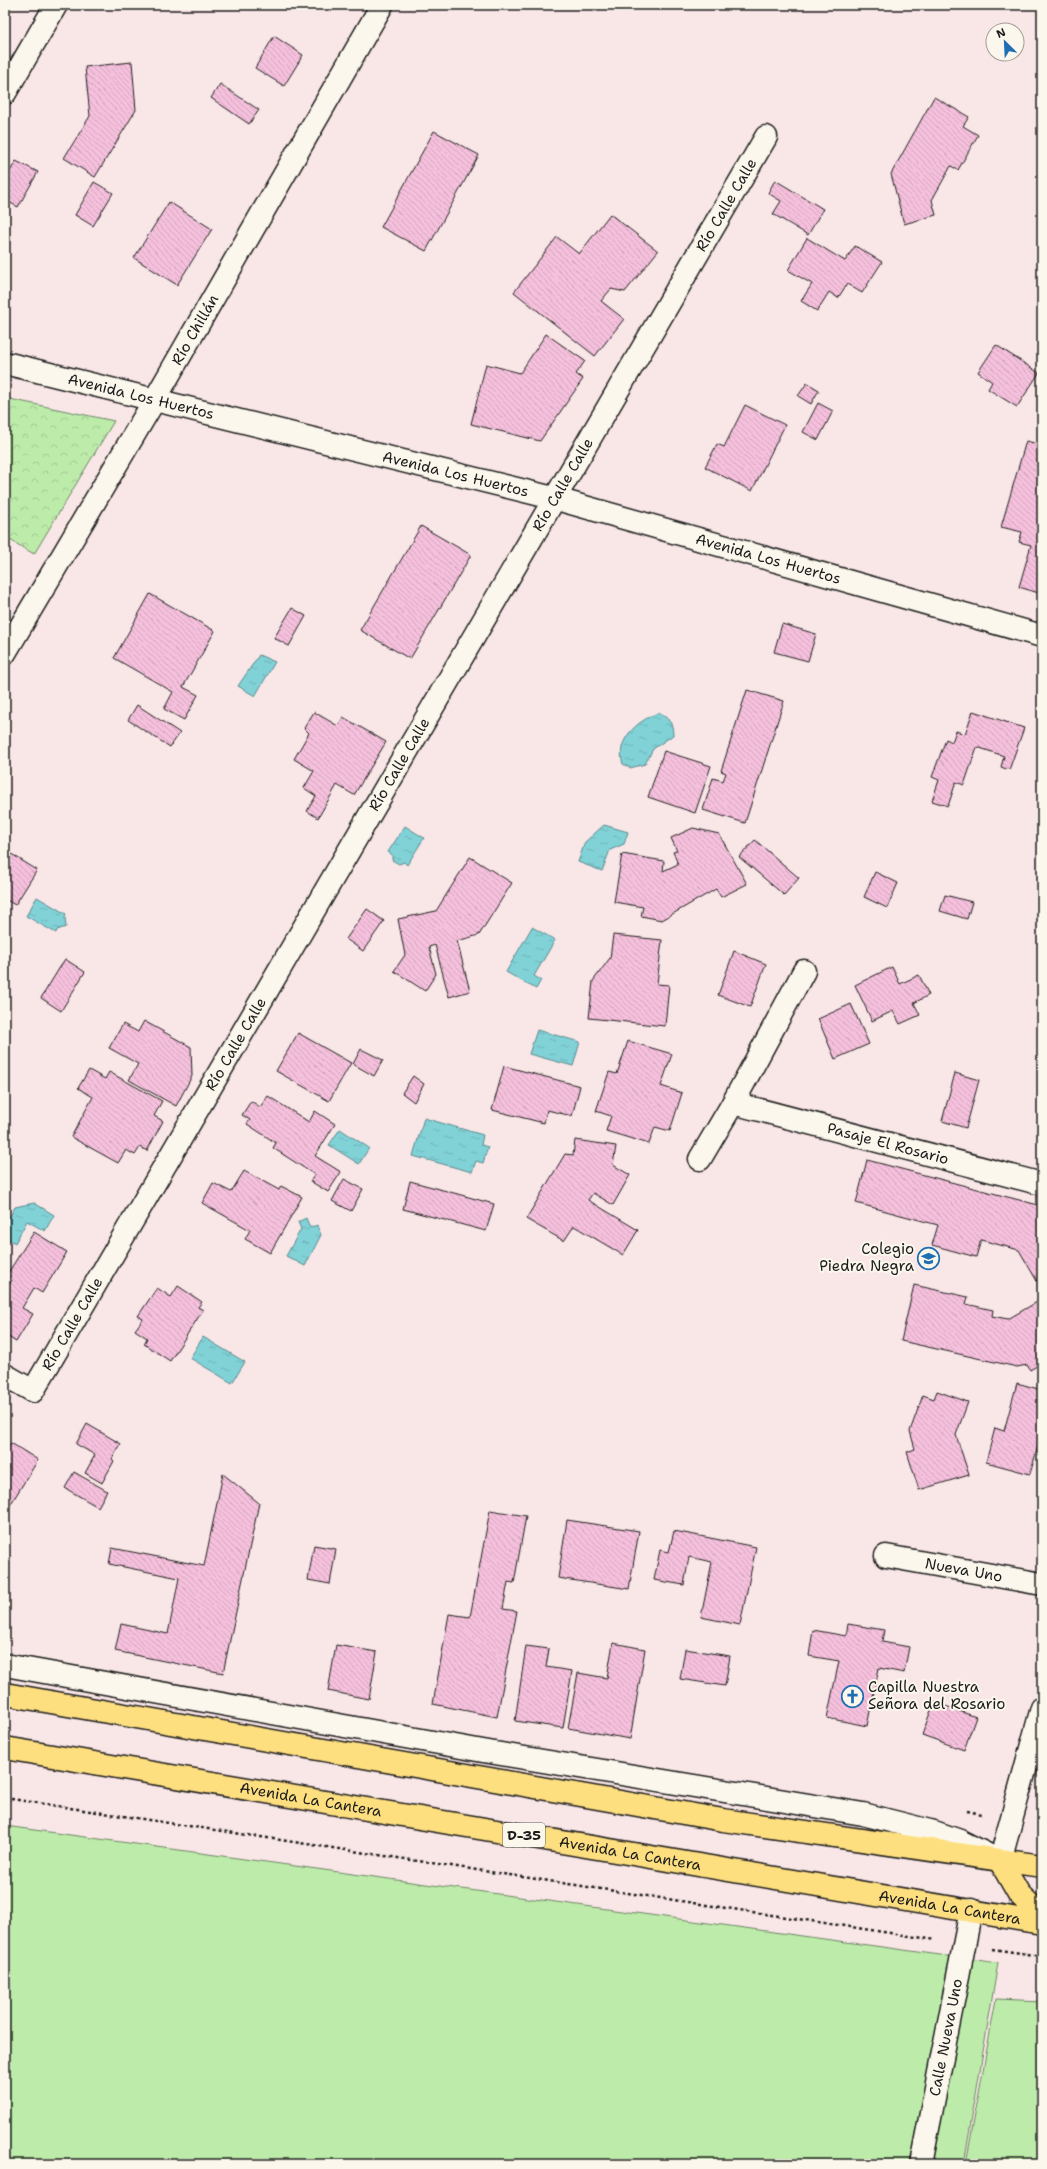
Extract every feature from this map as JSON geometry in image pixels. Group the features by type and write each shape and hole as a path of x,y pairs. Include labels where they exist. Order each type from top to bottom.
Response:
{"highway":[{"path":"5,1694 723,1820 1042,1866"},
{"name":"Avenida La Cantera","path":"5,1748 1042,1922"},
{"path":"1000,1861 1019,1894 1042,1916"}],"street":[{"path":"5,93 56,5"},
{"name":"Río Chillán","path":"5,653 154,400 382,5"},
{"name":"Río Calle Calle","path":"5,1375 33,1391 766,137"},
{"name":"Avenida Los Huertos","path":"5,363 554,498 1042,636"},
{"path":"700,1159 733,1103 804,971"},
{"name":"Pasaje El Rosario","path":"733,1103 1042,1184"},
{"name":"Nueva Uno","path":"886,1556 1042,1584"},
{"path":"5,1666 483,1751 863,1814 960,1840 1000,1861 1042,1708"},
{"name":"Calle Nueva Uno","path":"921,2164 971,1910"}],"path":[{"path":"5,1798 1042,1956"}],"green space":[{"path":"5,398 114,421 34,554 5,537"},
{"path":"5,1826 998,1963 964,2164 5,2164"},
{"path":"996,1999 1042,2001 1042,2164 966,2164"}],"water":[{"path":"259,655 275,662 255,696 238,686"},
{"path":"658,713 670,721 673,735 653,749 645,764 630,768 623,764 621,755 625,739 636,726"},
{"path":"604,825 628,832 624,844 610,850 602,871 578,862 585,842"},
{"path":"405,826 424,838 407,865 404,862 399,864 392,860 392,855 388,852"},
{"path":"37,897 66,914 66,927 57,930 56,933 26,916"},
{"path":"532,927 555,940 534,976 541,980 536,989 506,972"},
{"path":"537,1030 580,1042 573,1066 529,1054"},
{"path":"424,1118 483,1135 481,1145 488,1147 483,1163 476,1161 472,1172 413,1156"},
{"path":"340,1129 369,1148 359,1164 329,1145"},
{"path":"34,1203 54,1215 45,1231 27,1221 15,1243 5,1237 5,1225 15,1207"},
{"path":"306,1218 310,1228 317,1225 321,1235 305,1266 286,1256 301,1229 298,1222"},
{"path":"203,1337 245,1362 232,1383 190,1358"}],"building":[{"path":"274,36 303,55 284,86 255,68"},
{"path":"132,62 136,110 95,177 64,158 90,116 85,67"},
{"path":"220,84 259,110 249,124 211,98"},
{"path":"934,97 969,117 963,126 978,135 958,170 951,166 932,200 936,215 904,224 891,174"},
{"path":"434,131 479,155 426,251 381,227"},
{"path":"16,161 38,172 18,207 5,200 5,180"},
{"path":"775,180 823,209 808,235 773,214 781,201 768,193"},
{"path":"94,182 113,193 93,226 75,215"},
{"path":"169,202 212,229 177,285 134,258"},
{"path":"610,214 658,251 625,292 611,289 601,301 624,319 595,356 514,292 557,237 579,254"},
{"path":"807,238 845,261 855,246 882,262 862,293 847,284 838,298 829,292 817,311 801,301 812,284 788,270"},
{"path":"546,334 585,361 576,374 583,379 540,441 471,424 486,364 520,373"},
{"path":"996,345 1039,373 1017,407 988,389 992,382 978,372"},
{"path":"807,383 819,390 811,404 798,396"},
{"path":"818,403 833,411 818,440 803,432"},
{"path":"745,405 785,425 752,491 705,467 717,444 724,447"},
{"path":"1026,441 1042,445 1042,594 1019,587 1031,545 1019,542 1022,532 1001,527"},
{"path":"421,526 471,555 410,659 360,630"},
{"path":"150,594 215,631 183,687 198,695 184,720 164,709 173,692 114,658"},
{"path":"292,608 306,616 289,646 274,638"},
{"path":"782,624 816,634 808,661 774,652"},
{"path":"747,690 784,701 745,823 703,810 713,778 723,781 726,773 721,771"},
{"path":"137,705 180,733 170,747 128,720"},
{"path":"973,711 1024,728 1009,770 1001,767 1004,756 977,747 964,785 956,782 948,806 932,801 939,780 932,777 946,739 952,742 956,731 965,734"},
{"path":"314,712 338,726 343,717 386,742 354,795 337,785 318,818 307,811 316,796 304,788 314,771 294,759 309,733 304,728"},
{"path":"664,751 711,766 695,813 648,797"},
{"path":"693,828 719,834 747,884 721,897 716,889 662,920 641,916 643,907 614,902 622,854 664,861 663,871 678,864 673,852 677,851 671,838"},
{"path":"755,840 799,878 784,895 739,857"},
{"path":"5,850 37,870 15,905 5,899"},
{"path":"470,857 512,883 479,935 457,941 470,991 449,997 435,945 429,947 436,974 425,991 394,971 405,955 398,919 436,911"},
{"path":"875,872 898,883 887,908 864,897"},
{"path":"945,895 972,902 967,919 940,911"},
{"path":"367,909 384,921 363,951 346,939"},
{"path":"613,935 662,940 657,984 669,985 665,1026 589,1018 593,981 610,958"},
{"path":"734,951 766,964 750,1007 718,995"},
{"path":"65,959 85,972 61,1011 41,998"},
{"path":"892,967 900,984 919,975 929,995 914,1003 920,1015 900,1024 893,1011 872,1021 855,985"},
{"path":"851,1004 869,1044 835,1059 818,1019"},
{"path":"144,1021 191,1047 192,1076 176,1106 129,1080 138,1064 109,1048 123,1024 138,1032"},
{"path":"298,1033 351,1063 329,1101 276,1071"},
{"path":"628,1041 672,1054 661,1086 682,1093 670,1131 655,1127 649,1144 606,1131 611,1116 596,1111 609,1072 617,1074"},
{"path":"361,1049 383,1060 374,1076 353,1064"},
{"path":"504,1066 580,1086 572,1116 547,1110 544,1123 492,1110"},
{"path":"89,1070 105,1079 109,1072 162,1101 154,1116 163,1121 147,1151 140,1147 135,1155 126,1150 118,1163 71,1137 93,1097 78,1088"},
{"path":"955,1073 979,1080 966,1128 942,1121"},
{"path":"413,1076 424,1084 414,1102 402,1093"},
{"path":"268,1096 309,1122 315,1111 335,1124 315,1156 341,1172 328,1192 310,1181 315,1175 273,1148 276,1143 247,1124 250,1120 242,1115 251,1101 260,1107"},
{"path":"575,1140 616,1146 613,1165 630,1175 613,1205 593,1193 588,1200 638,1230 623,1255 574,1226 564,1241 526,1219 565,1154 573,1155"},
{"path":"867,1160 1042,1206 1042,1363 1030,1370 1027,1365 1017,1367 901,1341 914,1285 968,1297 966,1304 993,1310 992,1316 1008,1319 1037,1302 1041,1288 1019,1250 981,1240 976,1257 932,1245 938,1225 856,1203"},
{"path":"244,1171 279,1190 281,1186 302,1197 270,1253 245,1239 250,1230 202,1203 213,1183 231,1192"},
{"path":"344,1179 363,1189 351,1211 332,1201"},
{"path":"410,1181 494,1204 486,1231 403,1209"},
{"path":"34,1232 67,1252 42,1293 34,1288 22,1308 33,1314 16,1342 5,1335 5,1287 7,1288 12,1280 6,1276"},
{"path":"178,1286 202,1302 198,1307 203,1310 170,1361 144,1344 147,1338 135,1330 143,1319 138,1316 157,1288 171,1297"},
{"path":"1017,1383 1042,1390 1042,1432 1030,1474 986,1462 995,1428 1004,1431"},
{"path":"937,1391 968,1402 956,1435 969,1475 919,1490 907,1452 915,1449 910,1431 923,1395 934,1399"},
{"path":"87,1424 121,1444 112,1459 114,1461 102,1483 85,1473 95,1455 76,1444"},
{"path":"11,1443 38,1460 7,1510 5,1509 5,1452"},
{"path":"74,1472 107,1491 98,1507 65,1488"},
{"path":"223,1474 259,1503 223,1673 115,1651 121,1624 168,1634 179,1578 109,1564 112,1548 204,1566"},
{"path":"490,1510 526,1516 514,1583 508,1582 503,1609 517,1611 497,1717 433,1704 449,1614 470,1617"},
{"path":"567,1520 639,1531 629,1589 558,1578"},
{"path":"674,1531 756,1547 740,1625 701,1617 712,1562 689,1557 684,1585 654,1580 660,1550 669,1552"},
{"path":"314,1545 336,1549 330,1584 308,1580"},
{"name":"Capilla Nuestra Señora del Rosario","path":"848,1624 884,1630 882,1642 909,1647 904,1673 879,1668 867,1726 827,1718 839,1661 809,1656 813,1630 846,1636"},
{"path":"613,1643 645,1649 630,1739 568,1728 578,1673 607,1678"},
{"path":"336,1645 377,1652 369,1699 328,1691"},
{"path":"526,1646 549,1649 546,1667 572,1671 563,1728 515,1721"},
{"path":"685,1649 730,1656 725,1686 680,1679"},
{"path":"934,1702 976,1717 964,1750 922,1735"}],"place":[{"name":"Colegio Piedra Negra","path":"929,1258"},
{"name":"Capilla Nuestra Señora del Rosario","path":"852,1696"}]}
